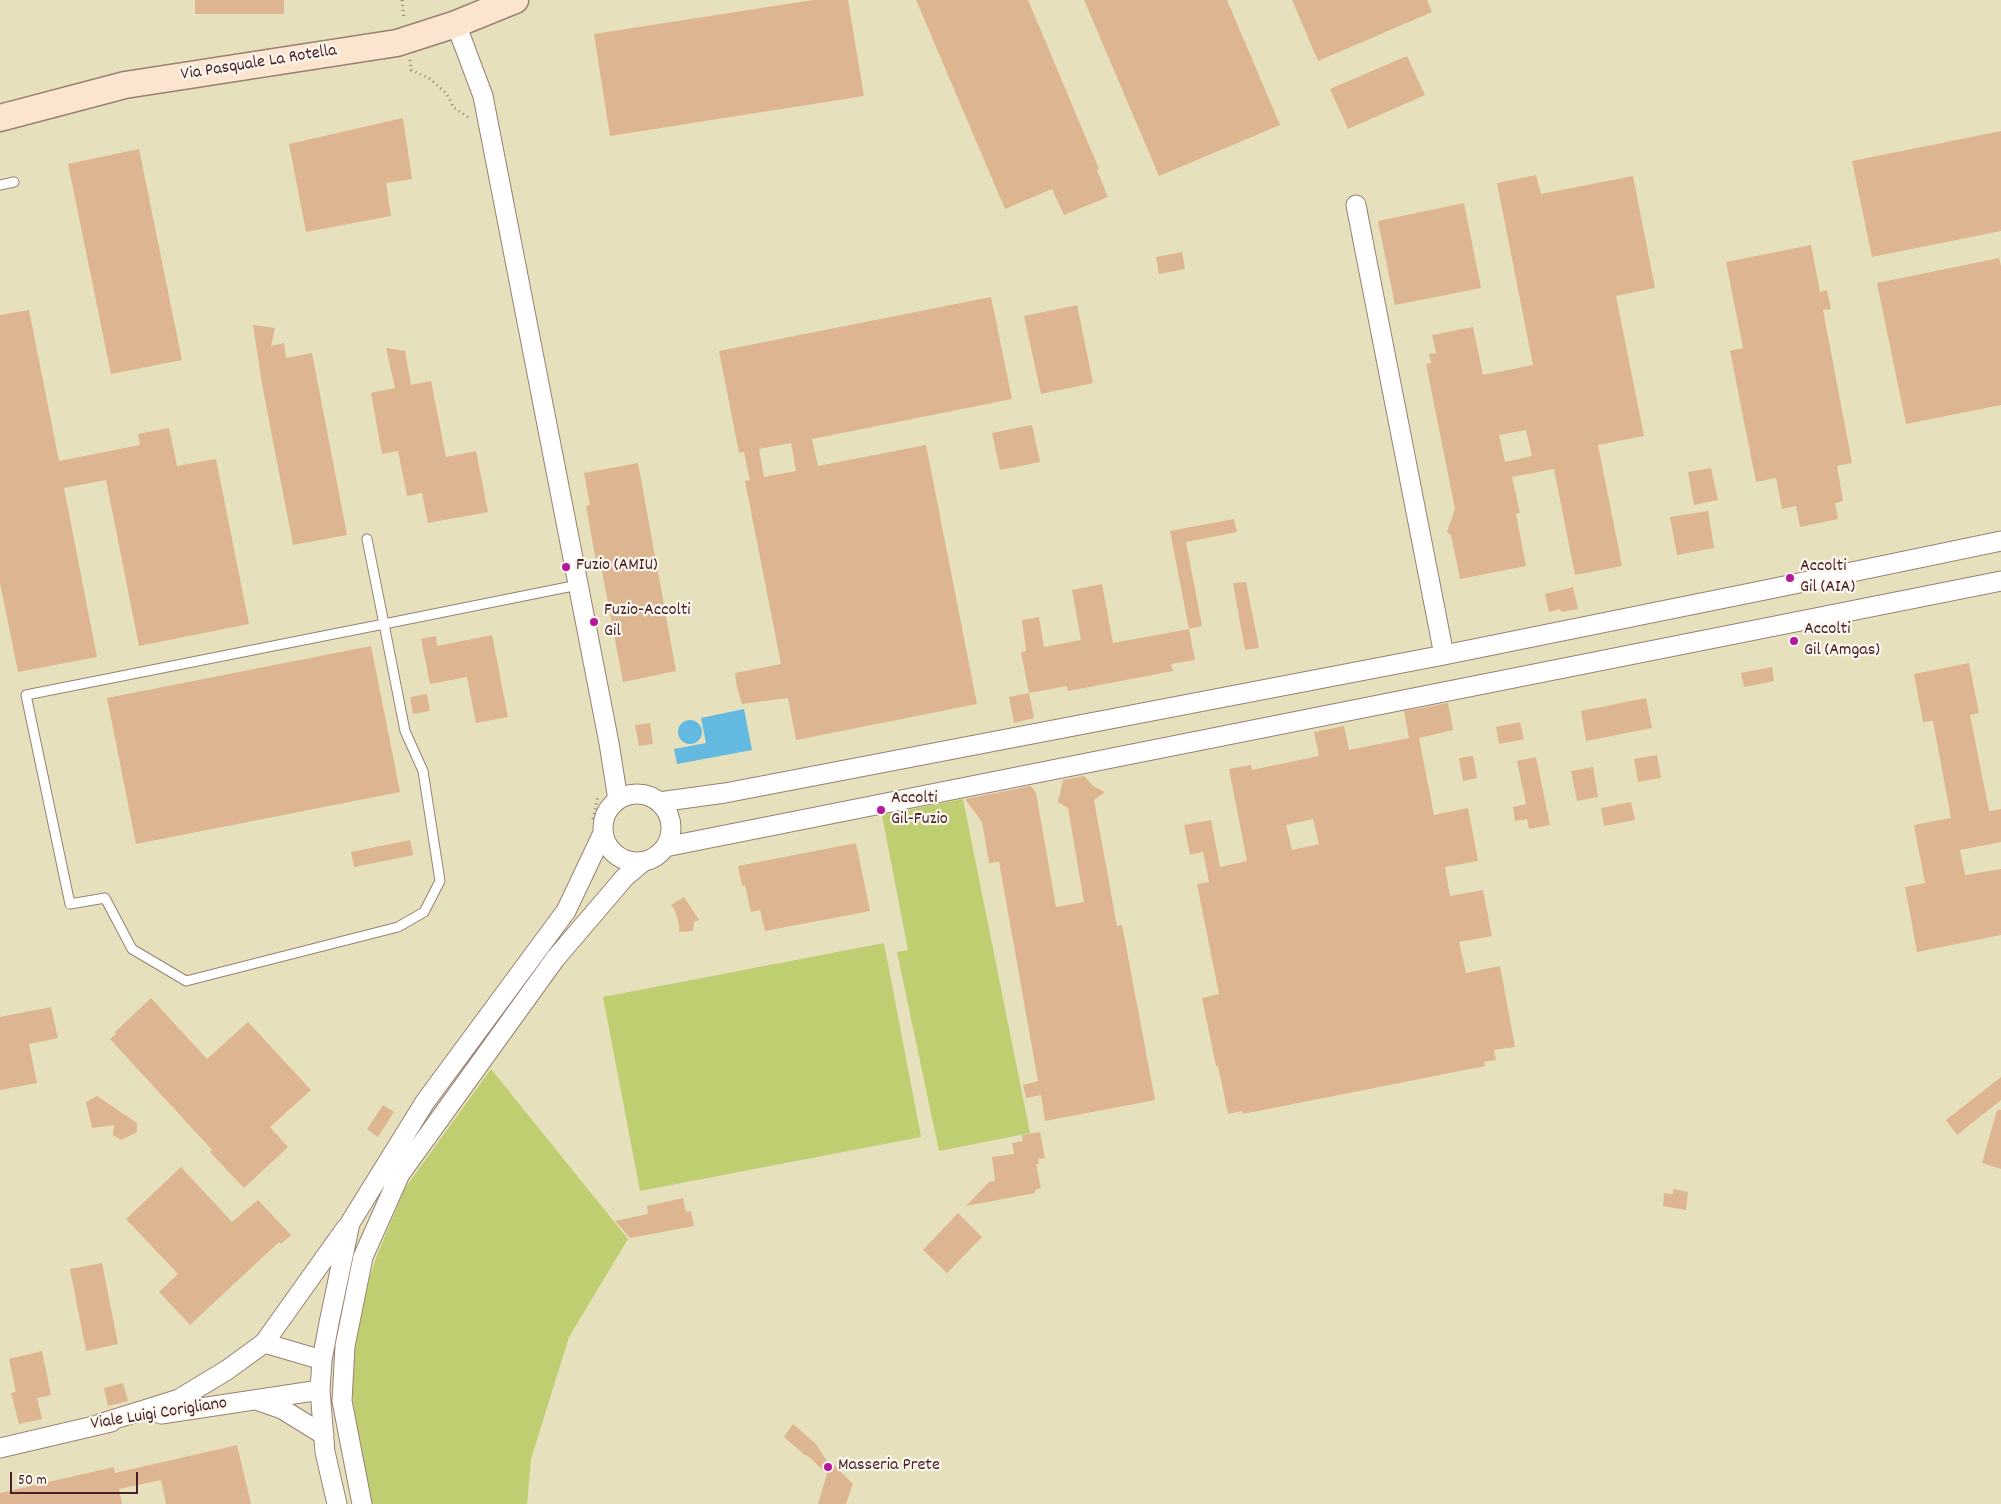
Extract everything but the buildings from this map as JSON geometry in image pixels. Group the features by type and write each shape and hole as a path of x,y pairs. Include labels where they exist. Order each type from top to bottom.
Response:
{"street":[{"name":"Via Pasquale La Rotella","path":"0,118 125,85 398,43 456,24 516,0"},
{"path":"456,24 483,96 609,743 618,800"},
{"path":"1356,205 1444,655"},
{"path":"659,802 725,793 1444,655 2001,540"},
{"path":"665,847 2001,580"},
{"path":"99,1424 179,1399 227,1370 264,1343 350,1223 425,1102 566,910 604,833 606,814 618,800 628,795 650,796 666,809 671,828 665,847 625,877 555,959 400,1174 363,1257 345,1346 342,1401 362,1504"},
{"path":"604,833 607,843 618,855 633,861 644,861"},
{"path":"337,1504 325,1452 320,1390 322,1360 350,1223"},
{"path":"264,1343 322,1360"},
{"name":"Viale Luigi Corigliano","path":"0,1448 99,1424 320,1390"},
{"path":"253,1400 282,1409 324,1435"}],"lane":[{"path":"0,185 14,182"},
{"path":"367,540 384,624 405,731 423,772 440,881 424,912 398,927 186,981 132,949 105,898 70,904 26,695 384,624 578,585"}],"path":[{"path":"402,0 405,24"},
{"path":"411,70 429,78 446,93 454,108 468,116 470,123"}],"green space":[{"path":"963,799 1030,1133 939,1151 897,952 908,950 882,815"},
{"path":"884,943 921,1137 640,1191 603,997"},
{"path":"491,1069 628,1239 569,1337 531,1459 527,1504 372,1504 361,1459 352,1393 351,1357 362,1299 376,1258 405,1188"}],"water":[{"path":"744,709 752,750 677,764 674,749 706,743 701,718"},
{"path":"690,720 698,724 702,732 698,740 690,744 682,740 678,732 682,724"}],"place":[{"name":"Fuzio (AMIU)","path":"566,567"},
{"name":"Accolti Gil (AIA)","path":"1790,578"},
{"name":"Fuzio-Accolti Gil","path":"594,622"},
{"name":"Accolti Gil (Amgas)","path":"1794,641"},
{"name":"Accolti Gil-Fuzio","path":"881,810"},
{"name":"Masseria Prete","path":"828,1467"}]}
